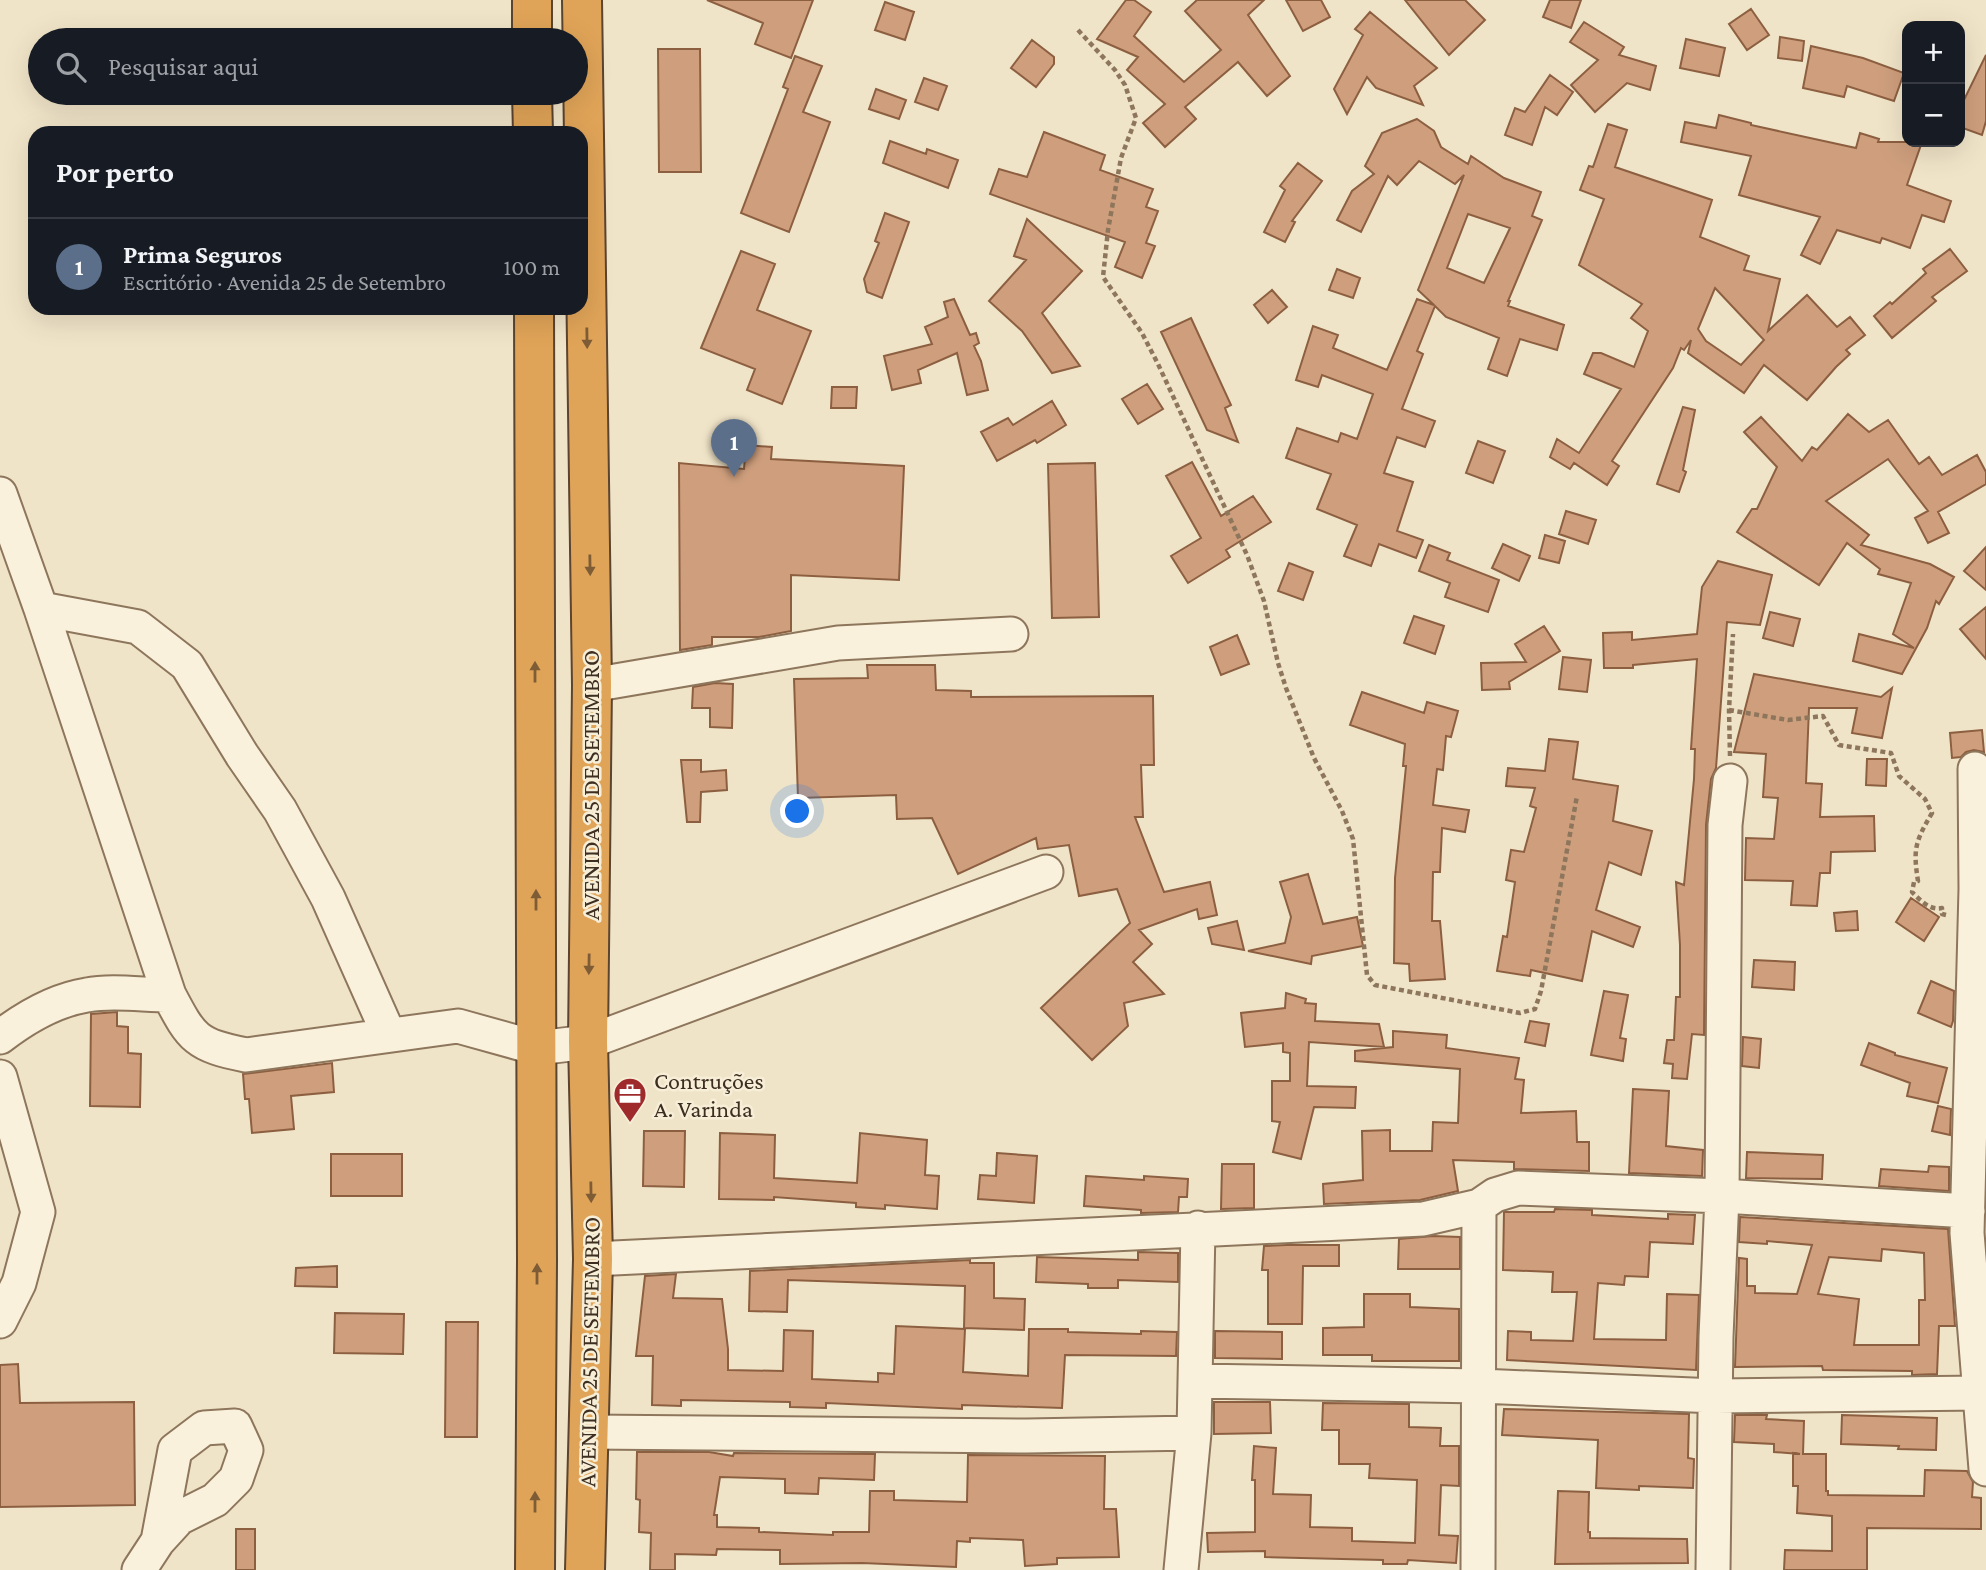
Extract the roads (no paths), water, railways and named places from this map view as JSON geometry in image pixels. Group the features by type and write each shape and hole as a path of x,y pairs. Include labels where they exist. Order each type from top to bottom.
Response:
{"highway":[{"path":"532,0 532,28"},
{"name":"AVENIDA 25 DE SETEMBRO","path":"582,0 582,28"},
{"path":"533,105 533,126"},
{"name":"AVENIDA 25 DE SETEMBRO","path":"584,105 584,126"},
{"path":"534,315 537,1048 535,1570"},
{"name":"AVENIDA 25 DE SETEMBRO","path":"584,1570 593,1259 588,1042 592,685 587,315"}],"street":[{"path":"0,494 169,995 184,1024 198,1041 246,1055 458,1026 537,1048 588,1042 1046,872"},
{"path":"41,609 138,627 187,665 292,832 328,898 390,1035"},
{"path":"592,685 838,643 1012,634"},
{"path":"1975,768 1976,889 1967,1233 1982,1393 1986,1469"},
{"path":"1713,1570 1722,1196 1725,825 1731,781"},
{"path":"0,1037 53,1003 65,1000 90,994 169,995"},
{"path":"0,1077 38,1212 19,1283 0,1321"},
{"path":"593,1259 1423,1219 1479,1206 1495,1195 1518,1188 1722,1196 1968,1211"},
{"path":"1478,1570 1479,1206"},
{"path":"1181,1570 1194,1433 1198,1228"},
{"path":"1195,1381 1480,1387 1716,1396 1982,1393"},
{"path":"589,1432 1027,1436 1064,1433 1194,1433"},
{"path":"139,1570 158,1541"}],"place":[{"name":"Prima Seguros","path":"734,477"},
{"name":"Contruções A. Varinda","path":"630,1124"}]}
